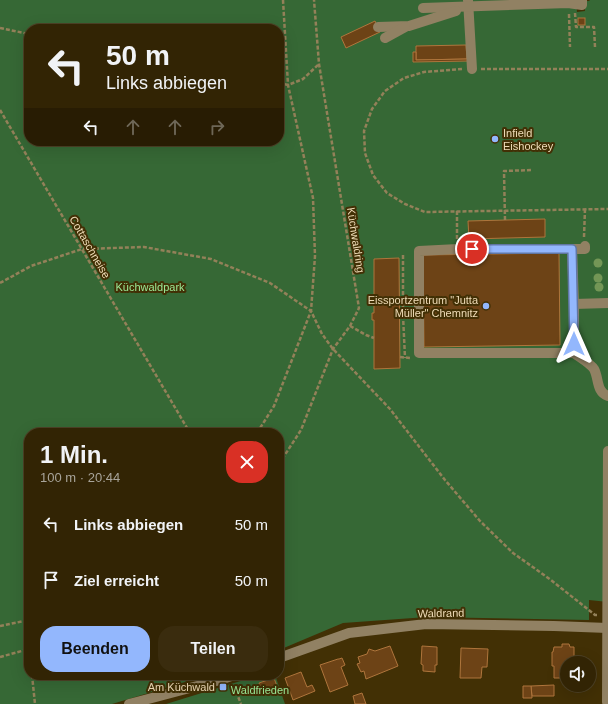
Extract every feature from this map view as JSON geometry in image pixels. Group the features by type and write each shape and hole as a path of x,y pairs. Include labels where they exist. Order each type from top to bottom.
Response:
{"street":[{"path":"422,8 468,4 578,2"},
{"path":"385,38 409,26 468,4"},
{"path":"468,4 472,69"},
{"path":"378,27 409,26"},
{"path":"584,246 584,249 458,249 419,251 419,353 574,353 594,369 600,392 608,396"},
{"path":"572,249 574,353"},
{"path":"574,304 608,303"},
{"path":"607,702 608,451"},
{"name":"Waldrand","path":"284,656 349,633 426,624 608,628"},
{"path":"129,704 217,680"}],"path":[{"path":"261,428 274,406 311,311 315,256 313,198 288,85 283,0"},
{"name":"Küchwaldring","path":"284,456 301,430 333,349 350,326 359,308 319,64 314,0"},
{"path":"578,2 576,27 594,27 595,47"},
{"path":"569,20 570,47"},
{"path":"0,28 24,33"},
{"path":"284,84 288,85 302,79 319,64"},
{"path":"608,69 472,69 424,72 404,78 385,91 372,109 364,131 365,153 373,175 387,193 405,204 426,212 608,209"},
{"name":"Cottaschneise","path":"0,110 187,428"},
{"path":"505,220 504,171 532,170"},
{"path":"584,228 585,210"},
{"path":"457,211 457,228"},
{"path":"0,283 31,266 82,249 144,248 211,259 270,283 311,311 322,334 333,349 390,409 445,480 480,522 513,553 551,580 595,615 607,616"},
{"path":"403,255 405,358"},
{"path":"350,326 374,338"},
{"path":"0,626 24,621"},
{"path":"0,657 24,650"},
{"path":"33,680 35,704"},
{"path":"233,680 241,704"}],"green space":[{"name":"Küchwaldpark","path":"0,0 576,0 577,12 585,11 585,1 608,0 608,602 589,600 589,620 427,617 343,623 284,648 284,428 24,428 24,680 191,680 112,704 0,704"},
{"name":"Waldfrieden","path":"244,680 277,680 285,704 166,704"}],"building":[{"path":"578,18 585,18 585,25 578,25"},
{"path":"375,21 380,32 346,48 341,37"},
{"path":"466,45 467,59 416,60 416,46"},
{"path":"413,52 416,52 416,60 467,59 469,61 413,62"},
{"path":"545,219 545,237 469,239 468,221"},
{"path":"559,253 560,345 424,347 423,255"},
{"path":"399,258 400,368 374,369 374,320 372,320 372,313 374,313 374,259"},
{"path":"562,644 569,644 570,647 574,647 574,656 560,656 560,678 554,678 552,652 554,647 562,647"},
{"path":"390,646 398,666 366,679 364,671 361,672 357,664 360,663 358,657 367,654 369,649 375,651"},
{"path":"422,646 437,647 437,665 435,665 435,672 423,671 423,665 421,664"},
{"path":"461,648 488,649 487,667 482,667 481,678 460,678"},
{"path":"342,658 345,665 341,667 348,685 330,692 320,665"},
{"path":"301,672 307,687 312,685 315,691 293,700 285,678"},
{"path":"268,680 275,680 278,689 263,694 259,683"},
{"path":"554,685 554,696 532,696 531,686"},
{"path":"523,686 531,686 532,698 523,698"},
{"path":"362,693 366,704 355,704 353,696"}],"place":[{"name":"Infield Eishockey","path":"495,139"},
{"name":"Eissportzentrum \"Jutta Müller\" Chemnitz","path":"486,306"},
{"name":"Am Küchwald","path":"223,687"}],"route":[{"path":"472,249 572,249 574,344"}]}
